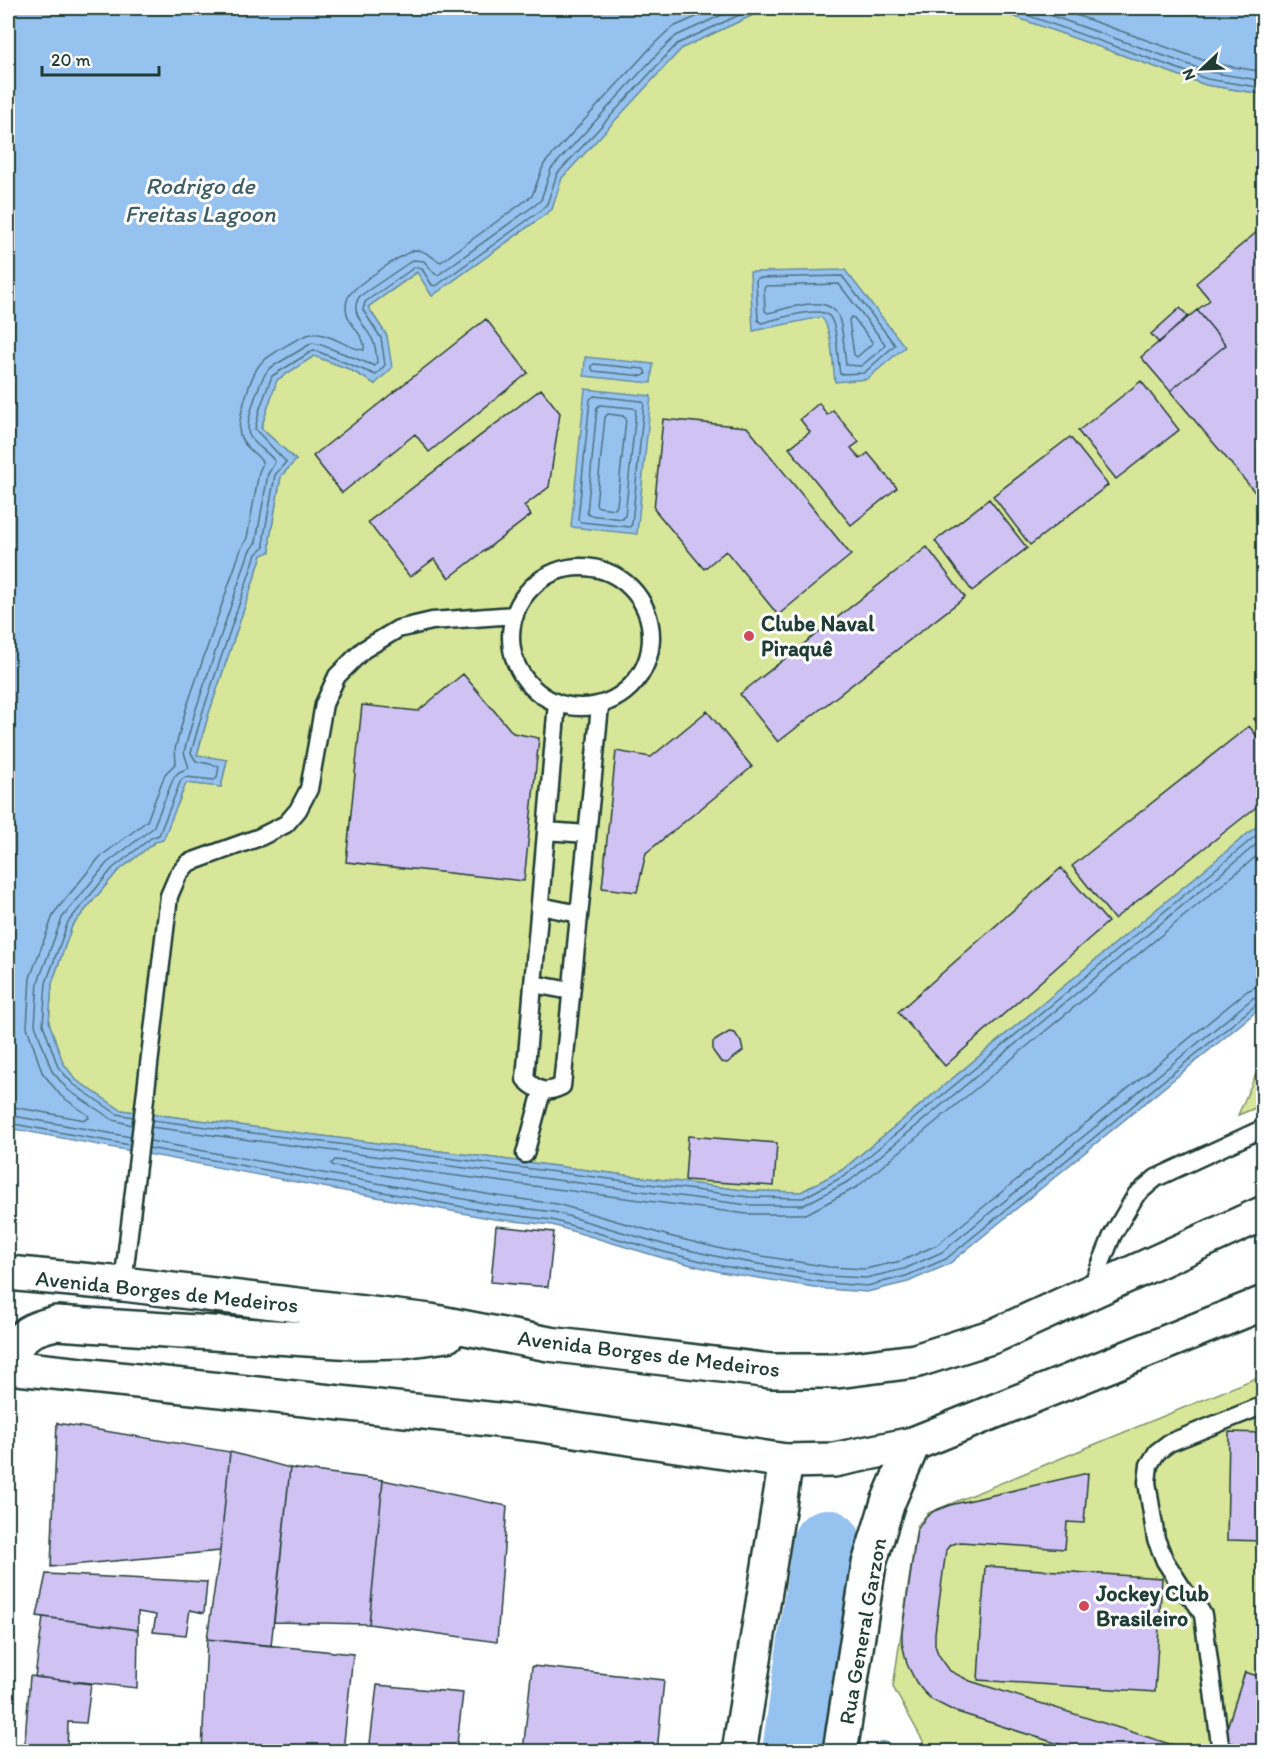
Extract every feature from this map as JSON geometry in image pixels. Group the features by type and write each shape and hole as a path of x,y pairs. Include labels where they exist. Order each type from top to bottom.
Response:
{"main road":[{"name":"Avenida Borges de Medeiros","path":"8,1273 123,1284 430,1321 549,1344 771,1371 837,1371 915,1361 994,1336 1263,1213"},
{"path":"8,1367 534,1424 786,1461 834,1460 913,1444 1263,1303"},
{"path":"8,1357 22,1336 37,1328 56,1323 354,1342 403,1341 482,1331"},
{"name":"Rua General Garzon","path":"840,1752 869,1564 888,1502 913,1444"},
{"path":"739,1752 786,1461"}],"lane":[{"path":"584,567 606,571 625,582 640,599 649,620 651,642 646,664 635,683 619,697 600,706 578,708 557,703 538,693 524,677 514,657 511,636 515,615 525,595 541,580 561,570 584,567"},
{"path":"123,1284 169,896 178,876 188,863 260,837 286,824 298,810 309,789 324,704 337,676 363,650 398,628 432,621 515,615"},
{"path":"557,703 525,1079 536,1089 542,1091 552,1091 562,1086 600,706"},
{"path":"546,831 587,834"},
{"path":"540,906 579,914"},
{"path":"533,984 571,991"},
{"path":"525,1154 542,1091"},
{"path":"1090,1292 1112,1236 1136,1195 1156,1178 1263,1128"},
{"path":"1221,1752 1203,1615 1196,1603 1185,1593 1156,1539 1147,1482 1149,1465 1157,1452 1169,1443 1263,1405"}],"green space":[{"name":"Clube Naval Piraquê","path":"768,8 990,8 1206,85 1263,94 1263,821 842,1170 801,1192 750,1191 121,1110 76,1080 63,1063 49,1023 52,983 72,926 117,872 155,842 178,804 186,783 221,787 227,760 197,755 262,555 270,551 270,538 281,476 296,460 261,428 277,379 314,356 349,369 375,384 387,336 368,307 418,272 432,296 543,216 552,209 561,178 682,48"},
{"path":"1263,1058 1263,1105 1238,1115"},
{"name":"Jockey Club Brasileiro","path":"1263,1375 1263,1751 921,1751 923,1741 893,1687 917,1526 928,1513"}],"water":[{"name":"Rodrigo de Freitas Lagoon","path":"8,8 768,8 682,48 562,178 552,209 543,216 432,296 417,272 368,307 387,336 392,368 375,384 349,369 314,356 277,380 261,428 296,460 281,476 270,538 270,552 262,555 197,755 227,760 221,787 186,783 163,840 155,842 117,872 72,926 52,983 49,1022 63,1063 76,1080 121,1110 750,1191 801,1192 842,1170 1263,821 1263,1006 949,1264 908,1282 867,1292 826,1289 721,1272 663,1258 552,1225 494,1219 8,1128"},
{"path":"990,8 1263,8 1263,94 1206,85"},
{"path":"845,270 905,347 867,379 835,382 830,338 821,317 753,331 750,272"},
{"path":"585,357 653,364 651,383 584,376"},
{"path":"585,389 651,396 637,534 571,527"}],"building":[{"path":"1264,226 1264,503 1170,391 1226,345 1197,310 1210,300 1196,283"},
{"path":"1180,308 1188,316 1159,343 1151,334"},
{"path":"1197,310 1226,345 1170,391 1141,357"},
{"path":"486,319 528,373 429,452 415,434 342,493 313,456"},
{"path":"1141,381 1179,430 1116,479 1078,431"},
{"path":"541,389 560,413 549,487 524,506 531,515 449,578 434,559 410,577 368,522"},
{"path":"819,403 827,415 833,410 859,442 851,448 860,459 868,453 897,488 851,525 789,448 810,432 800,419"},
{"path":"663,419 747,427 851,555 778,615 726,551 704,569 654,509"},
{"path":"1070,437 1108,485 1030,545 993,496"},
{"path":"989,499 1027,548 972,591 935,541"},
{"path":"927,547 965,597 778,742 740,694"},
{"path":"463,674 513,733 539,738 524,881 346,862 362,705 418,711"},
{"path":"707,711 752,767 646,853 637,892 602,888 616,751 651,757"},
{"path":"1264,712 1264,731 1254,719"},
{"path":"1249,726 1264,745 1264,801 1114,919 1072,866"},
{"path":"1061,868 1108,922 945,1066 898,1012"},
{"path":"729,1032 735,1033 741,1042 743,1051 727,1063 721,1062 713,1051 713,1042"},
{"path":"688,1136 777,1143 774,1186 685,1180"},
{"path":"496,1226 554,1232 548,1287 491,1282"},
{"path":"57,1423 230,1452 220,1551 51,1567"},
{"path":"1229,1432 1264,1433 1264,1541 1227,1540"},
{"path":"230,1452 290,1468 271,1646 207,1639 220,1551"},
{"path":"290,1468 383,1480 369,1624 274,1622"},
{"path":"1088,1473 1084,1523 1067,1522 1065,1549 960,1542 950,1545 946,1550 935,1633 938,1654 950,1671 970,1681 1189,1750 1189,1752 1084,1752 954,1711 932,1700 923,1691 907,1664 902,1632 917,1530 925,1518 934,1511 950,1505"},
{"path":"383,1480 507,1506 497,1642 369,1624"},
{"path":"985,1566 1162,1578 1155,1692 978,1680"},
{"path":"46,1574 207,1582 204,1613 190,1610 186,1635 153,1632 156,1615 138,1612 138,1630 37,1616"},
{"path":"43,1617 138,1630 137,1688 35,1677"},
{"path":"207,1639 353,1654 343,1752 202,1752"},
{"path":"532,1666 664,1680 657,1752 523,1752"},
{"path":"1245,1672 1264,1678 1264,1746 1262,1752 1223,1740"},
{"path":"30,1676 91,1684 86,1723 68,1722 67,1752 24,1752"},
{"path":"377,1685 463,1693 456,1752 369,1752"}],"waterway":[{"path":"797,1752 827,1544"},
{"path":"882,1747 896,1752"}],"place":[{"name":"Clube Naval Piraquê","path":"749,636"},
{"name":"Jockey Club Brasileiro","path":"1084,1606"}]}
